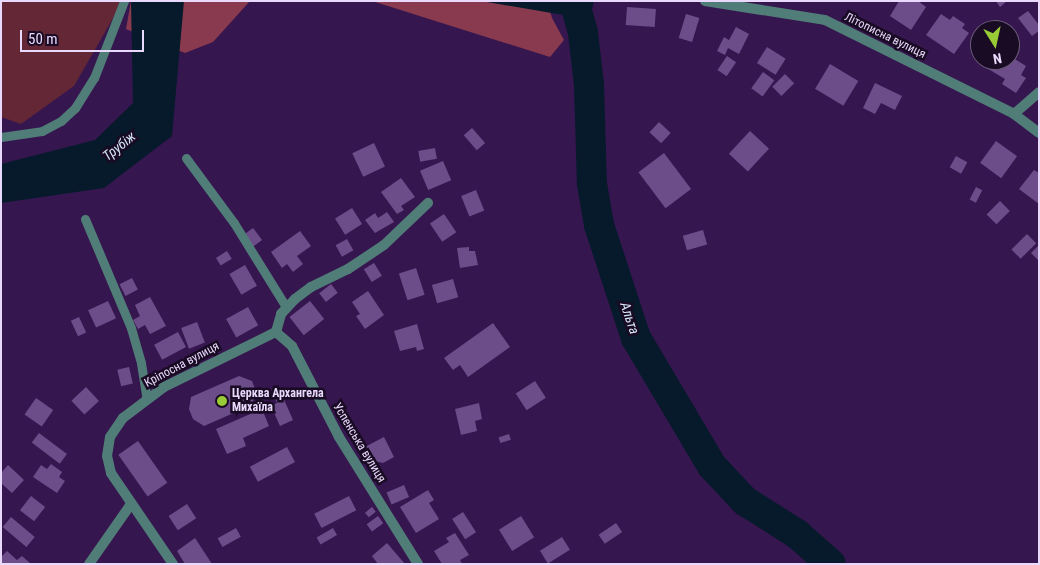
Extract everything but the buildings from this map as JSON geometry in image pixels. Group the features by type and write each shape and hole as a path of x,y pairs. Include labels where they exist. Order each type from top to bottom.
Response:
{"street":[{"name":"Літописна вулиця","path":"705,1 825,20 1014,114 1039,133"},
{"path":"1014,114 1039,92"},
{"path":"276,332 278,320 286,307 311,287 348,269 384,245 428,203"},
{"name":"Кріпосна вулиця","path":"173,564 111,473 108,465 107,447 115,428 146,398 186,375 276,332"},
{"name":"Успенська вулиця","path":"276,332 292,346 339,437 418,564"},
{"path":"89,564 131,504"}],"lane":[{"path":"1,137 42,131 61,121 75,108 97,72 124,1"},
{"path":"186,158 234,223 286,307"},
{"path":"86,219 131,328 141,363 146,398"}],"shaded area":[{"path":"1,1 123,1 74,86 21,124 1,117"},
{"path":"131,1 250,1 213,42 185,53 126,29"},
{"path":"372,1 547,1 552,18 564,40 550,57"}],"water":[{"name":"Трубіж","path":"131,1 184,1 172,136 104,188 1,203 1,164 95,140 133,103"},
{"path":"481,1 594,1 587,30 578,29 569,16"}],"waterway":[{"name":"Альта","path":"574,1 583,33 589,85 592,184 599,225 636,338 712,466 745,501 797,534 831,564"}],"place":[{"name":"Церква Архангела Михаїла","path":"222,401"}]}
